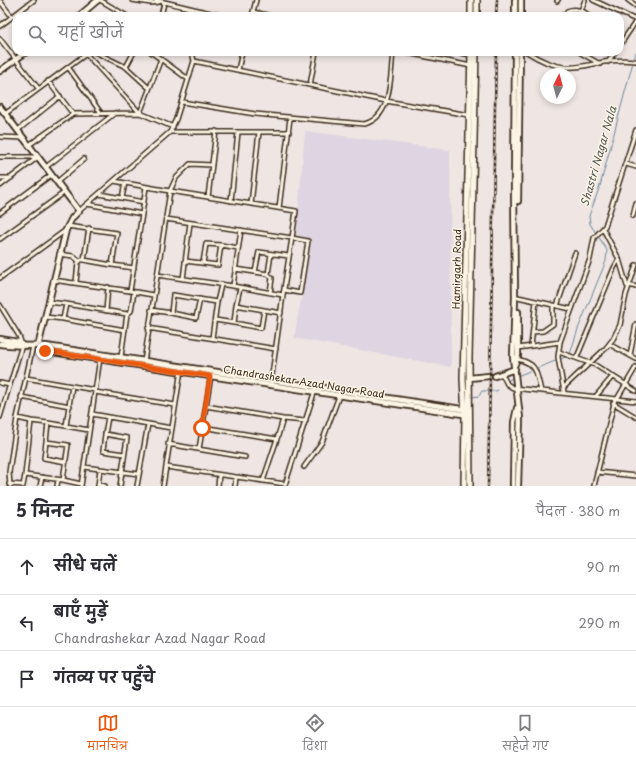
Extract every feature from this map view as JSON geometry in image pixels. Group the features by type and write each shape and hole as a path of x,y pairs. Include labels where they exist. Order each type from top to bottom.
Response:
{"main road":[{"path":"471,0 471,12"},
{"path":"477,0 477,12"},
{"name":"Hamirgarh Road","path":"464,486 469,378 472,115 471,56"},
{"name":"Hamirgarh Road","path":"470,486 467,413 463,371 472,115 476,56"}],"street":[{"path":"84,12 99,0 120,12"},
{"path":"132,0 151,3 158,1 205,12"},
{"path":"253,12 256,0"},
{"path":"515,0 515,12"},
{"path":"521,0 521,12"},
{"path":"568,12 570,10 581,11 585,0"},
{"path":"593,0 601,2 616,12"},
{"path":"628,0 636,6"},
{"path":"0,1 12,17 0,26"},
{"path":"18,12 31,1"},
{"path":"162,12 164,3"},
{"path":"624,16 636,21 624,39"},
{"path":"0,39 12,55"},
{"path":"13,56 38,88"},
{"path":"0,71 20,56"},
{"path":"5,114 83,56"},
{"path":"90,56 140,112 173,127"},
{"path":"103,56 126,67 149,88"},
{"path":"126,67 132,56"},
{"path":"157,56 188,79"},
{"path":"0,278 67,228 79,211 170,132 182,102 194,61 193,56"},
{"path":"238,70 241,56"},
{"path":"310,85 315,56"},
{"path":"182,102 256,114 364,124 375,120 386,101 392,56"},
{"path":"422,56 471,66"},
{"path":"515,56 515,297 513,357 516,366"},
{"path":"513,486 514,422 517,406 516,366 518,348 517,217 520,56"},
{"path":"533,56 542,62 565,68 576,68 608,62 636,61"},
{"path":"586,56 600,64"},
{"path":"608,62 612,56"},
{"path":"140,112 161,59"},
{"path":"194,61 386,101 472,115"},
{"path":"68,67 101,113"},
{"path":"48,81 73,114"},
{"path":"17,130 60,96"},
{"path":"0,107 79,211"},
{"path":"46,167 116,112"},
{"path":"29,145 73,114 140,112"},
{"path":"279,208 290,118"},
{"path":"208,197 216,131"},
{"path":"564,392 558,357 560,342 590,259 596,235 601,231 626,164 636,131"},
{"path":"170,132 289,132"},
{"path":"231,201 238,132"},
{"path":"251,204 259,132"},
{"path":"0,137 24,138"},
{"path":"0,157 38,157"},
{"path":"0,186 38,157"},
{"path":"57,182 84,159"},
{"path":"144,363 148,328 170,191 176,178 190,164 212,165"},
{"path":"626,164 636,167"},
{"path":"0,213 51,175"},
{"path":"0,178 11,178"},
{"path":"114,181 296,211 271,383"},
{"path":"122,198 125,183"},
{"path":"130,291 146,186"},
{"path":"0,239 65,192"},
{"path":"99,194 144,202"},
{"path":"633,216 636,203"},
{"path":"87,204 142,214"},
{"path":"166,219 308,241 300,293 284,290"},
{"path":"183,279 190,223"},
{"path":"67,228 90,228 117,233 112,264"},
{"path":"31,421 23,486 10,485 9,472 21,397 37,347 59,254 67,228"},
{"path":"84,260 90,228"},
{"path":"233,286 241,230"},
{"path":"601,231 619,259 628,286"},
{"path":"203,263 206,244 238,248"},
{"path":"185,261 218,266 221,245"},
{"path":"255,272 259,252 289,256"},
{"path":"533,332 544,331 553,324 555,305 575,253"},
{"path":"59,254 73,256 79,261"},
{"path":"268,274 271,254"},
{"path":"576,357 619,259"},
{"path":"79,261 84,260 134,268"},
{"path":"76,282 79,261"},
{"path":"563,388 610,344 620,325 628,286 636,265"},
{"path":"235,269 268,274 272,278 270,293"},
{"path":"157,274 283,295"},
{"path":"53,280 76,282 154,295"},
{"path":"212,338 221,285"},
{"path":"628,286 636,287"},
{"path":"106,311 108,287"},
{"path":"234,323 240,288"},
{"path":"121,357 128,314 132,310 134,292"},
{"path":"171,313 173,295 217,302"},
{"path":"518,297 572,309"},
{"path":"151,310 196,318 200,299"},
{"path":"531,346 536,301"},
{"path":"48,302 128,314"},
{"path":"63,319 66,304"},
{"path":"0,305 19,336 22,345 0,417"},
{"path":"236,305 281,313"},
{"path":"215,320 261,328 264,310"},
{"path":"44,317 125,330"},
{"path":"630,355 636,324"},
{"path":"148,328 276,349"},
{"path":"0,339 17,341 22,345"},
{"path":"518,348 560,342"},
{"path":"0,344 18,347 22,345"},
{"path":"610,344 636,359"},
{"name":"Chandrashekar Azad Nagar Road","path":"22,345 37,347 46,346 100,357 467,413"},
{"path":"559,352 590,363 636,391"},
{"path":"25,475 63,480 81,485 100,357"},
{"name":"Chandrashekar Azad Nagar Road","path":"100,357 121,357 144,363"},
{"path":"495,376 527,361 534,366 541,391"},
{"path":"594,486 596,472 613,404 635,372 636,367"},
{"path":"162,486 181,369"},
{"path":"199,449 211,374"},
{"path":"502,374 507,384 541,391 564,392 636,401"},
{"path":"469,378 488,376"},
{"path":"596,396 613,376"},
{"path":"26,378 175,405"},
{"path":"0,383 10,385"},
{"path":"66,426 72,386"},
{"path":"166,467 284,485 316,390"},
{"name":"Chandrashekar Azad Nagar Road","path":"316,390 339,396 467,413"},
{"path":"304,467 322,442 339,396"},
{"path":"21,397 70,406"},
{"path":"613,404 636,417"},
{"path":"206,406 283,420 306,421"},
{"path":"517,406 520,418 518,486"},
{"path":"92,414 171,428"},
{"path":"108,417 103,451 124,454"},
{"path":"17,418 89,430"},
{"path":"263,481 283,420"},
{"path":"48,424 44,458 66,462"},
{"path":"137,486 148,424"},
{"path":"202,428 276,440"},
{"path":"106,434 127,438 120,486"},
{"path":"46,442 68,445 63,480"},
{"path":"168,444 245,457"},
{"path":"84,467 139,474"},
{"path":"100,469 98,485 105,486"},
{"path":"596,472 636,476"},
{"path":"218,486 219,475"},
{"path":"40,486 42,477"},
{"path":"235,486 236,477"},
{"path":"57,486 58,480"}],"shaded area":[{"path":"305,131 450,150 451,367 294,338 312,239 296,235"}],"waterway":[{"name":"Shastri Nagar Nala","path":"634,59 636,52"},
{"name":"Shastri Nagar Nala","path":"596,233 590,224 589,216 600,186 633,62"},
{"name":"Shastri Nagar Nala","path":"570,354 578,329 606,261 607,250 598,236"},
{"name":"Shastri Nagar Nala","path":"517,376 568,356"},
{"name":"Shastri Nagar Nala","path":"507,381 514,377"},
{"name":"Shastri Nagar Nala","path":"472,397 479,396 482,391 498,390"}],"railway":[{"path":"496,12 497,0"},
{"path":"488,486 496,56"}],"route":[{"path":"45,351 210,376 202,428"}]}
